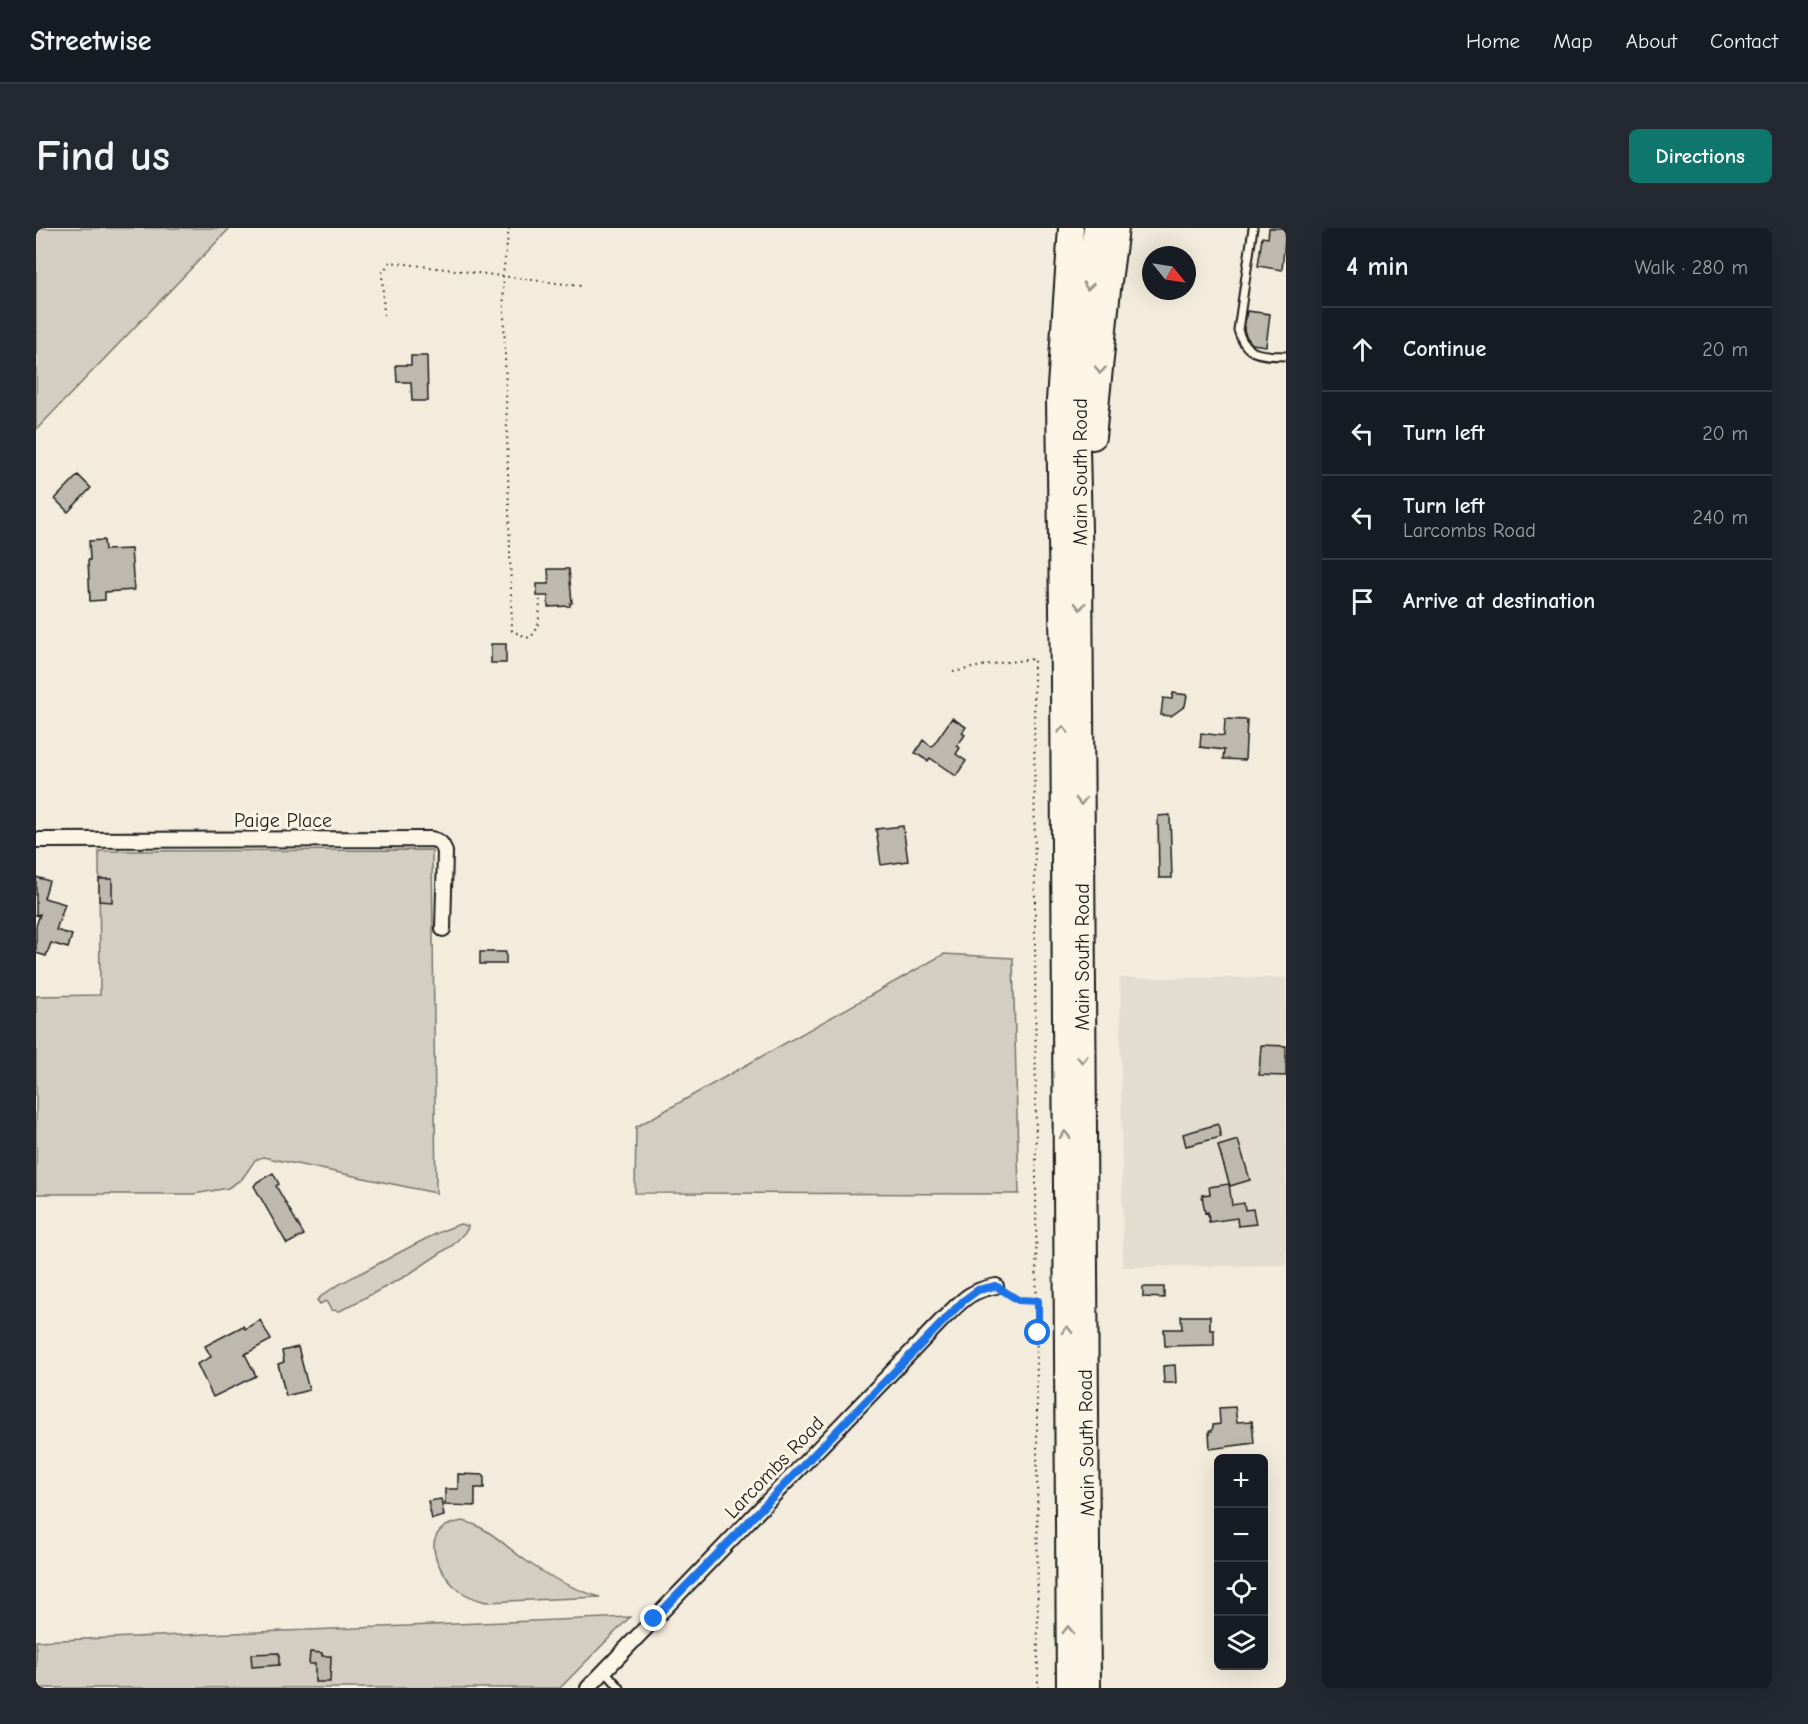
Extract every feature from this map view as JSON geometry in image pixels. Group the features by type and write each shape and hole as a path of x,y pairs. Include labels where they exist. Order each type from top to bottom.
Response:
{"highway":[{"name":"Main South Road","path":"1069,228 1059,423 1063,680 1069,1688"},
{"name":"Main South Road","path":"1088,1688 1080,570 1077,449 1084,315 1096,228"},
{"path":"1080,570 1116,228"}],"street":[{"name":"Paige Place","path":"36,840 431,839 439,841 445,852 443,930"},
{"name":"Larcombs Road","path":"588,1688 944,1318 978,1290 996,1286"}],"lane":[{"path":"1253,228 1238,330 1241,342 1250,351 1259,355 1286,356"},
{"path":"605,1671 620,1688"}],"path":[{"path":"509,228 503,275 512,631 529,638 535,634 538,626 540,600"},
{"path":"384,315 382,273 390,262 581,286"},
{"path":"953,672 991,664 1034,659 1038,1688"},
{"path":"996,1286 1018,1300 1038,1301"}],"shaded area":[{"path":"36,228 230,228 36,430"},
{"path":"432,850 436,1193 263,1157 255,1160 242,1179 228,1188 194,1194 36,1194 36,996 100,995 99,851"},
{"path":"944,954 1013,958 1019,1194 635,1193 636,1127"},
{"path":"1120,978 1286,978 1286,1265 1123,1267"},
{"path":"460,1224 468,1226 467,1230 453,1245 406,1276 340,1311 331,1310 326,1301 320,1304 317,1300 345,1281"},
{"path":"462,1521 487,1531 552,1577 600,1597 486,1602 466,1595 453,1586 441,1570 434,1552 437,1534 444,1527"},
{"path":"630,1617 560,1688 36,1688 36,1641"}],"building":[{"path":"1269,228 1286,228 1282,270 1258,266 1262,237 1268,238"},
{"path":"1247,311 1270,314 1266,346 1252,344 1246,336 1244,330"},
{"path":"411,356 427,356 428,401 412,401 411,382 397,382 396,365 411,365"},
{"path":"78,475 91,488 68,512 55,499"},
{"path":"104,540 105,550 131,549 134,590 105,592 105,600 90,601 89,541"},
{"path":"548,569 569,569 572,603 570,606 548,607 548,596 537,596 537,584 549,584"},
{"path":"491,644 506,644 506,663 491,663"},
{"path":"1173,693 1187,695 1185,706 1171,716 1161,715 1163,698 1172,699"},
{"path":"952,718 966,727 962,733 965,735 957,746 960,748 956,754 966,761 956,776 930,758 928,761 915,753 923,740 932,747"},
{"path":"1225,719 1247,720 1245,760 1223,759 1224,750 1200,747 1201,733 1224,736"},
{"path":"1170,815 1172,878 1159,878 1158,816"},
{"path":"903,826 908,861 881,865 876,829"},
{"path":"36,877 49,881 44,898 65,904 56,930 72,935 68,948 51,943 46,956 36,953 36,926 40,914 36,915"},
{"path":"99,879 112,879 112,902 99,901"},
{"path":"480,952 506,952 506,964 480,964"},
{"path":"1261,1045 1286,1046 1286,1076 1259,1075"},
{"path":"1218,1124 1221,1137 1186,1146 1183,1134"},
{"path":"1238,1140 1250,1180 1230,1186 1218,1146"},
{"path":"273,1173 279,1184 276,1186 304,1235 287,1244 254,1186"},
{"path":"1229,1184 1232,1205 1244,1203 1245,1210 1253,1209 1256,1224 1238,1226 1237,1218 1209,1222 1202,1195 1210,1194 1209,1187"},
{"path":"1143,1287 1164,1287 1164,1298 1143,1297"},
{"path":"1181,1316 1210,1316 1210,1330 1214,1330 1214,1345 1165,1346 1164,1329 1182,1329"},
{"path":"260,1320 271,1340 245,1354 256,1376 213,1397 197,1364 211,1357 205,1346 243,1326 245,1329"},
{"path":"298,1347 309,1390 286,1396 278,1364 284,1362 282,1351"},
{"path":"1175,1365 1176,1383 1164,1383 1163,1366"},
{"path":"1235,1407 1237,1422 1252,1421 1254,1443 1210,1449 1209,1431 1212,1431 1213,1425 1220,1424 1219,1408"},
{"path":"458,1474 484,1475 484,1488 475,1488 475,1506 445,1505 445,1489 458,1489"},
{"path":"441,1499 444,1516 432,1519 428,1501"},
{"path":"310,1652 331,1656 330,1682 315,1682 315,1664 309,1664"},
{"path":"279,1653 279,1665 252,1667 251,1654"}],"route":[{"path":"654,1619 963,1301 978,1290 996,1286 1018,1300 1038,1301 1038,1333"}]}
